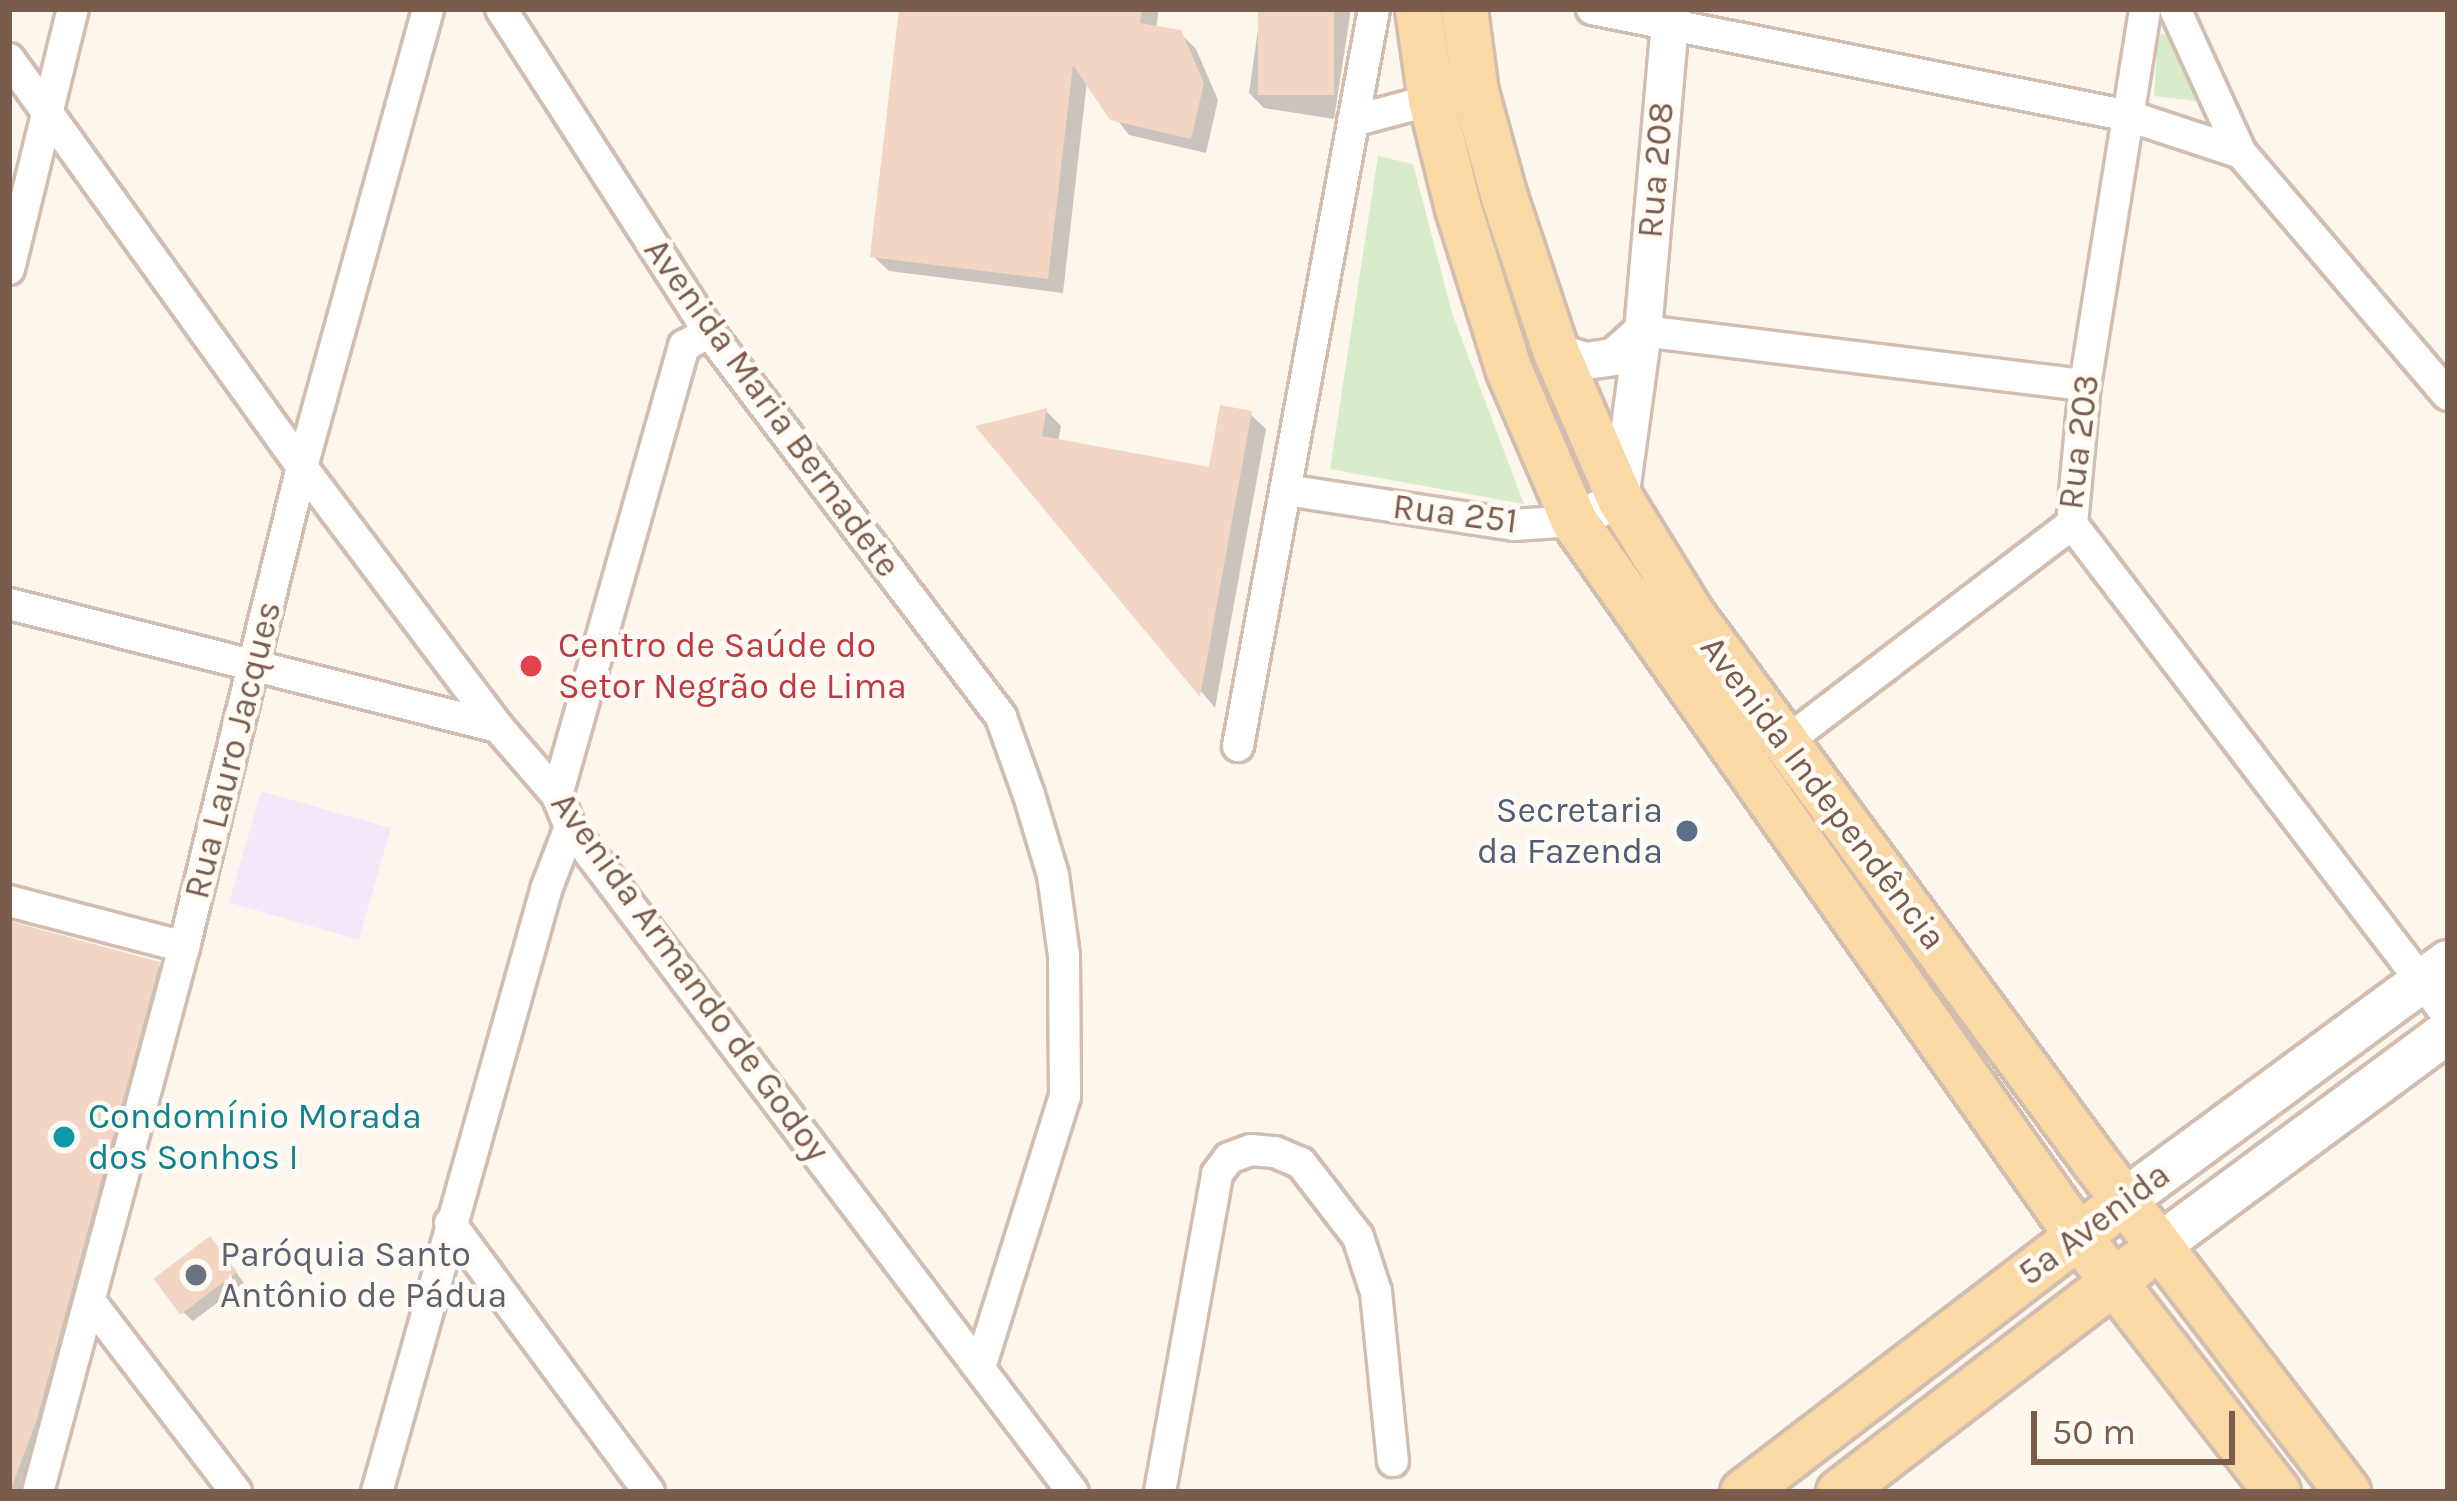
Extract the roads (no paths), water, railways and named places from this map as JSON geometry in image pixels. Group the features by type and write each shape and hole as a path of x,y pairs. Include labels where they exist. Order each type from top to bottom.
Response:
{"main road":[{"name":"Avenida Independência","path":"1418,9 1431,100 1508,368 1574,521 2078,1235 2277,1492"},
{"name":"Avenida Independência","path":"1464,9 1475,92 1556,352 1620,499 1691,614 2347,1492"},
{"name":"5ª Avenida","path":"1760,1479 2078,1235 2435,972"},
{"name":"5ª Avenida","path":"1839,1492 2161,1244 2448,1032"}],"street":[{"path":"9,269 73,9"},
{"name":"Rua Lauro Jacques","path":"38,1492 184,947 302,467 428,9"},
{"name":"Avenida Maria Bernadete","path":"501,9 709,332 1001,717 1053,875 1064,955 1065,1096 980,1369"},
{"path":"1238,746 1374,9"},
{"path":"1592,9 1670,15 2129,116 2240,153"},
{"name":"Rua 203","path":"1787,740 2072,524 2085,385 2145,9"},
{"path":"2174,9 2240,153 2448,395"},
{"name":"Rua 208","path":"1620,499 1643,331 1670,15"},
{"name":"Avenida Armando de Godoy","path":"9,59 302,467 498,727 557,795 570,827 1072,1492"},
{"path":"1353,121 1431,100"},
{"path":"1556,352 1586,361 1613,357 1643,331 2085,385"},
{"path":"557,795 684,346 709,332"},
{"name":"Rua 251","path":"1286,490 1514,525 1574,521 1620,499"},
{"path":"2072,524 2435,972 2448,1016"},
{"path":"9,604 498,727"},
{"path":"377,1492 547,887 570,827"},
{"path":"9,901 184,947"},
{"path":"1160,1492 1217,1174 1229,1158 1251,1150 1275,1152 1301,1163 1358,1237 1376,1292 1393,1461"},
{"path":"450,1223 650,1492"},
{"path":"92,1304 236,1492"}],"place":[{"name":"Centro de Saúde do Setor Negrão de Lima","path":"531,666"},
{"name":"Secretaria da Fazenda","path":"1687,831"},
{"name":"Condomínio Morada dos Sonhos I","path":"64,1137"},
{"name":"Paróquia Santo Antônio de Pádua","path":"196,1275"}]}
